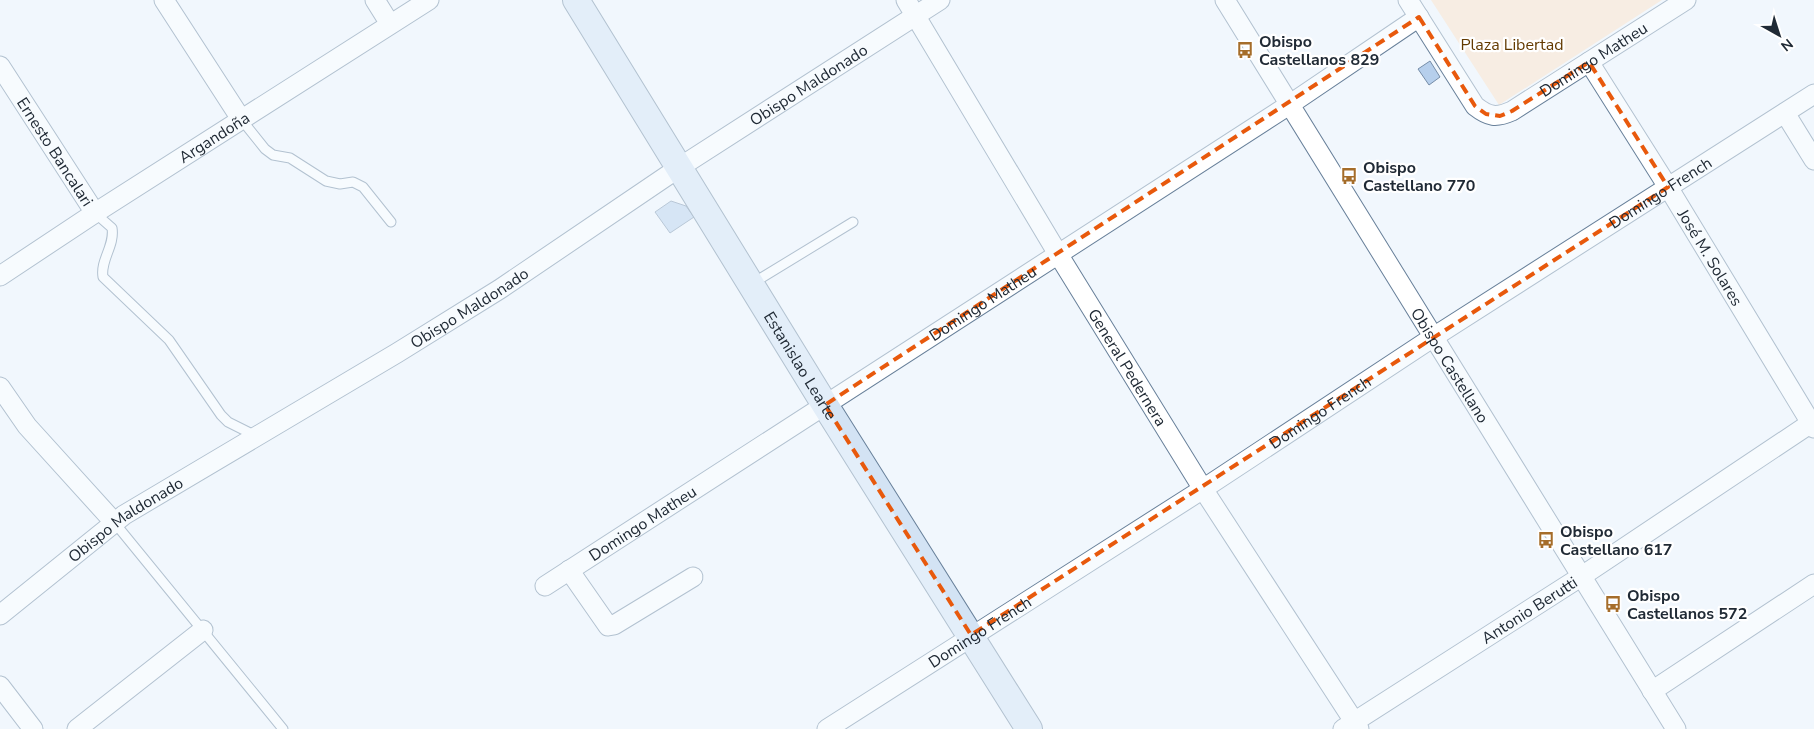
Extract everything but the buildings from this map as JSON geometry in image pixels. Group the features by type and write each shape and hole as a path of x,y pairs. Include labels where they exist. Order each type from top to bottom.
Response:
{"street":[{"path":"164,0 241,119"},
{"path":"375,0 390,24"},
{"name":"Argandoña","path":"0,276 94,213 429,0"},
{"name":"Estanislao Learte","path":"576,0 825,405 1029,729"},
{"name":"General Pedernera","path":"906,0 1058,254 1352,726"},
{"name":"Obispo Maldonado","path":"0,615 114,522 500,289 680,167 940,0"},
{"name":"Obispo Castellano","path":"1225,0 1432,338 1676,729"},
{"path":"1408,0 1419,17"},
{"name":"Domingo Matheu","path":"544,586 1289,105 1419,17 1475,106 1486,114 1500,116 1512,111 1686,0"},
{"name":"José M. Solares","path":"1589,62 1813,424"},
{"name":"Ernesto Bancalari","path":"0,66 94,213"},
{"name":"Domingo French","path":"827,729 971,635 1203,489 1432,338 1814,94"},
{"path":"1785,113 1814,160"},
{"path":"0,387 27,426 114,522"},
{"name":"Antonio Berutti","path":"1352,726 1813,424"},
{"path":"569,570 608,626 614,625 693,577"},
{"path":"1652,691 1814,584"},
{"path":"77,729 203,630"},
{"path":"0,686 33,729"}],"lane":[{"path":"241,119 265,149 273,155 290,158 326,181 340,184 353,182 363,187 391,222"},
{"path":"94,213 112,228 114,237 102,269 103,277 169,340 221,415 228,422 256,436"},
{"path":"752,284 853,222"},
{"path":"114,522 283,729"}],"highlighted area":[{"path":"1419,17 1475,106 1486,114 1500,116 1512,111 1589,62 1668,187 971,635 825,405"}],"green space":[{"name":"Plaza Libertad","path":"1431,0 1662,0 1499,105"}],"place":[{"name":"Obispo Castellanos 829","path":"1245,50"},
{"name":"Obispo Castellano 770","path":"1349,176"},
{"name":"Obispo Castellano 617","path":"1546,540"},
{"name":"Obispo Castellanos 572","path":"1613,604"}]}
